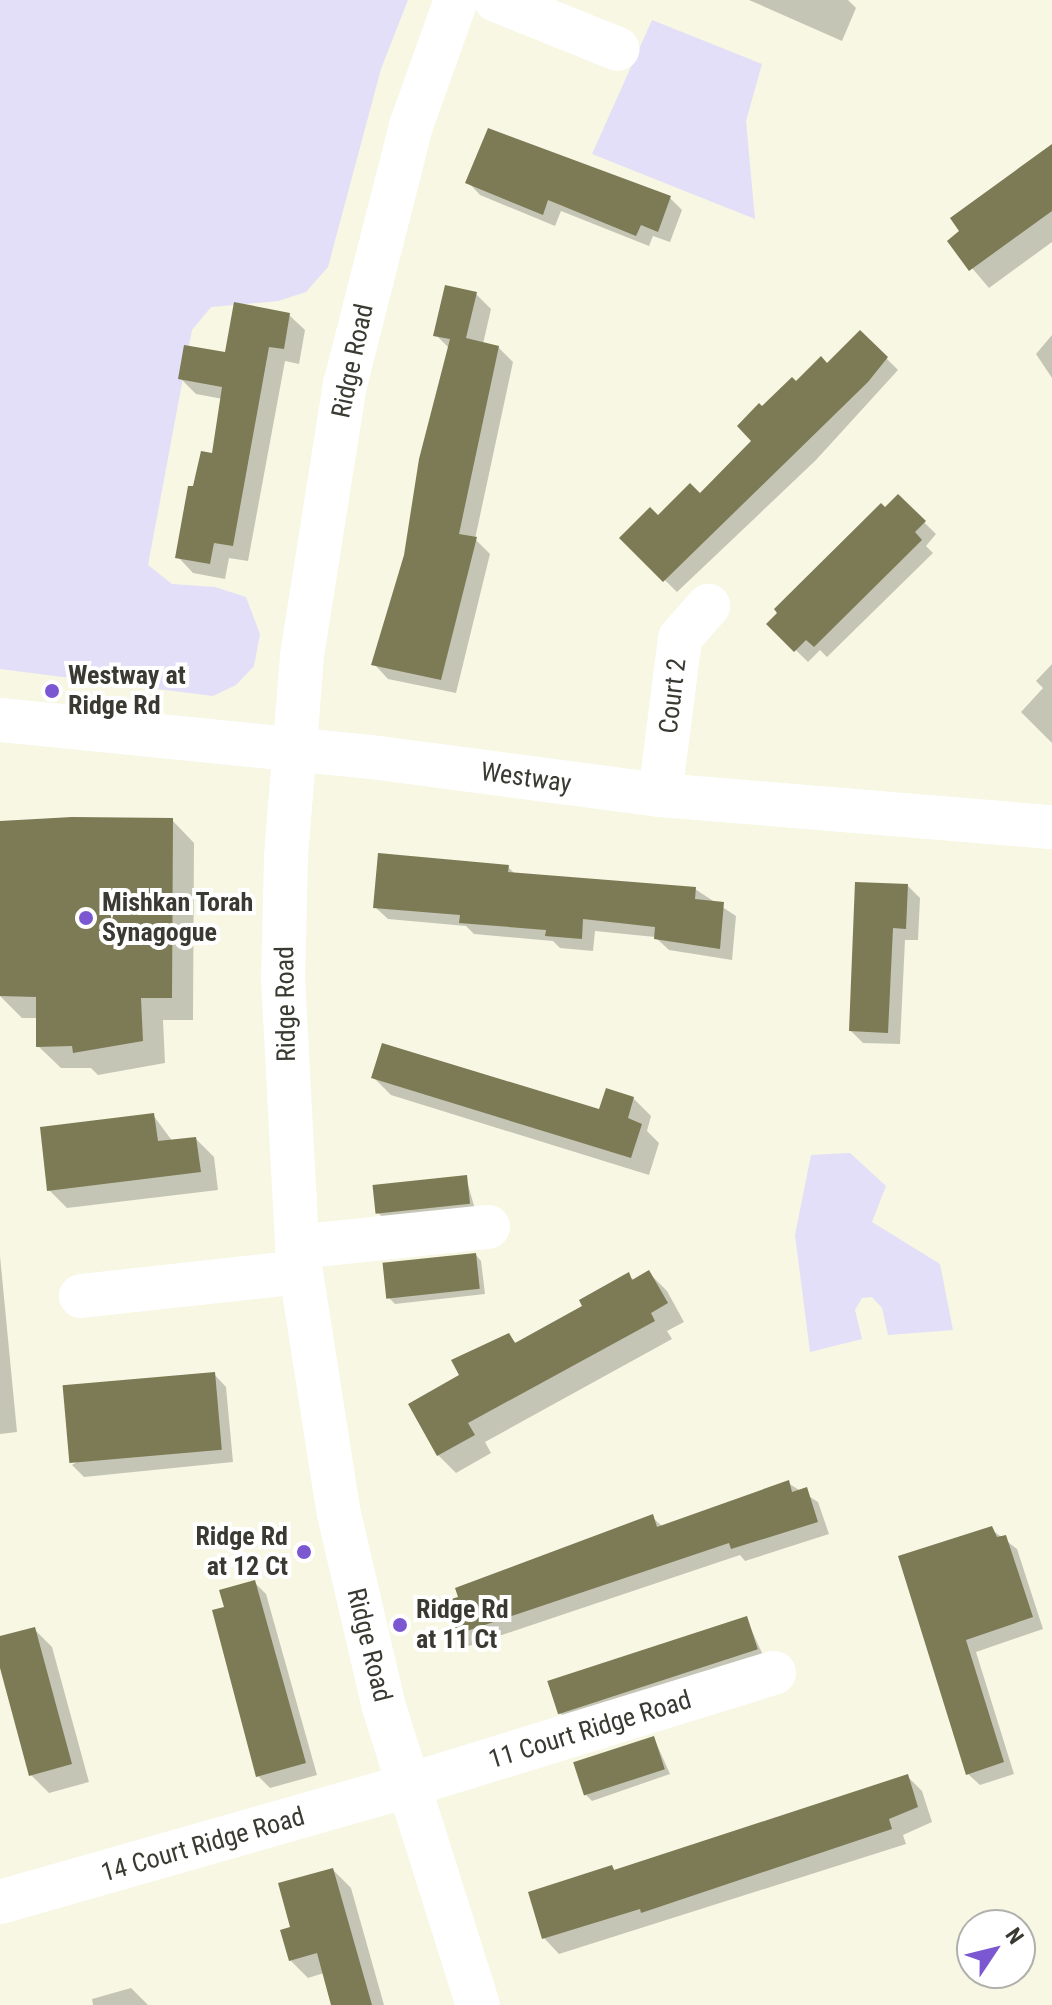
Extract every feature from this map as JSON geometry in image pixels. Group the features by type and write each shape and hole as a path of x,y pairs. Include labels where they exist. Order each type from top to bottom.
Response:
{"street":[{"name":"Ridge Road","path":"456,0 411,126 345,384 314,566 295,750 283,977 299,1260 339,1514 406,1786 478,2005"},
{"path":"496,0 618,49"},
{"name":"Court 2","path":"660,795 680,638 708,606"},
{"name":"Westway","path":"0,720 295,750 660,795 1052,827"},
{"path":"81,1296 488,1227"},
{"name":"11 Court Ridge Road","path":"406,1786 774,1673"},
{"name":"14 Court Ridge Road","path":"0,1902 406,1786"}],"shaded area":[{"path":"0,0 408,0 381,69 328,267 306,292 278,301 211,307 192,330 148,565 172,584 215,587 246,597 260,634 254,666 236,685 213,696 0,669"},
{"path":"652,20 762,64 746,121 755,219 592,154"},
{"path":"850,1153 886,1186 872,1222 940,1264 953,1330 888,1335 882,1308 872,1297 862,1298 855,1310 862,1339 810,1352 795,1235 811,1155"}],"building":[{"path":"488,128 671,196 658,232 641,225 636,236 548,200 543,215 465,183"},
{"path":"1052,144 1052,211 969,271 947,241 959,231 950,218"},
{"path":"445,285 477,292 466,338 499,346 459,534 477,537 441,680 371,665 404,555 419,459 450,339 433,336"},
{"path":"234,302 290,313 284,349 269,347 233,546 214,543 210,564 175,558 188,486 193,486 201,451 212,453 222,387 178,379 184,345 225,352"},
{"path":"860,330 888,357 868,382 663,582 619,538 650,507 658,515 690,483 700,493 751,441 737,426 759,403 762,406 792,377 796,381 821,356 827,363"},
{"path":"898,494 926,521 915,532 922,540 814,647 806,640 794,652 766,624 777,613 774,609 881,503 885,507"},
{"name":"Mishkan Torah Synagogue","path":"72,817 173,818 172,998 141,998 143,1041 73,1053 72,1046 36,1047 36,997 0,996 0,821"},
{"path":"378,853 509,865 508,872 696,887 695,899 724,902 720,949 654,939 655,927 583,919 582,939 545,936 546,930 459,923 460,915 373,908"},
{"path":"855,882 908,884 906,929 893,928 888,1033 849,1031"},
{"path":"382,1043 599,1109 606,1088 634,1097 628,1118 642,1124 631,1158 371,1078"},
{"path":"154,1113 158,1141 196,1137 201,1172 47,1191 40,1127"},
{"path":"467,1175 470,1204 376,1214 373,1185"},
{"path":"476,1253 480,1289 386,1299 383,1263"},
{"path":"649,1270 668,1303 651,1313 655,1321 468,1423 475,1435 437,1456 408,1404 459,1375 451,1360 509,1333 515,1343 582,1306 579,1300 629,1272 632,1280"},
{"path":"215,1372 222,1450 69,1463 63,1385"},
{"path":"789,1480 792,1492 807,1487 818,1522 731,1549 729,1543 455,1635 444,1601 458,1597 455,1588 653,1514 657,1527"},
{"path":"992,1526 997,1537 1006,1535 1033,1617 966,1640 1004,1762 966,1775 898,1556"},
{"path":"255,1580 306,1763 256,1777 212,1610 224,1607 219,1590"},
{"path":"747,1616 758,1649 558,1714 547,1681"},
{"path":"35,1627 72,1764 29,1776 0,1668 0,1636"},
{"path":"654,1736 665,1769 584,1796 573,1762"},
{"path":"908,1774 918,1807 889,1819 892,1829 641,1913 640,1909 542,1939 528,1892 612,1865 614,1870"},
{"path":"333,1868 372,2005 331,2005 317,1953 289,1961 280,1930 290,1927 278,1883"}],"place":[{"name":"Westway at Ridge Rd","path":"52,691"},
{"name":"Mishkan Torah Synagogue","path":"86,918"},
{"name":"Ridge Rd at 12 Ct","path":"304,1552"},
{"name":"Ridge Rd at 11 Ct","path":"400,1625"}]}
